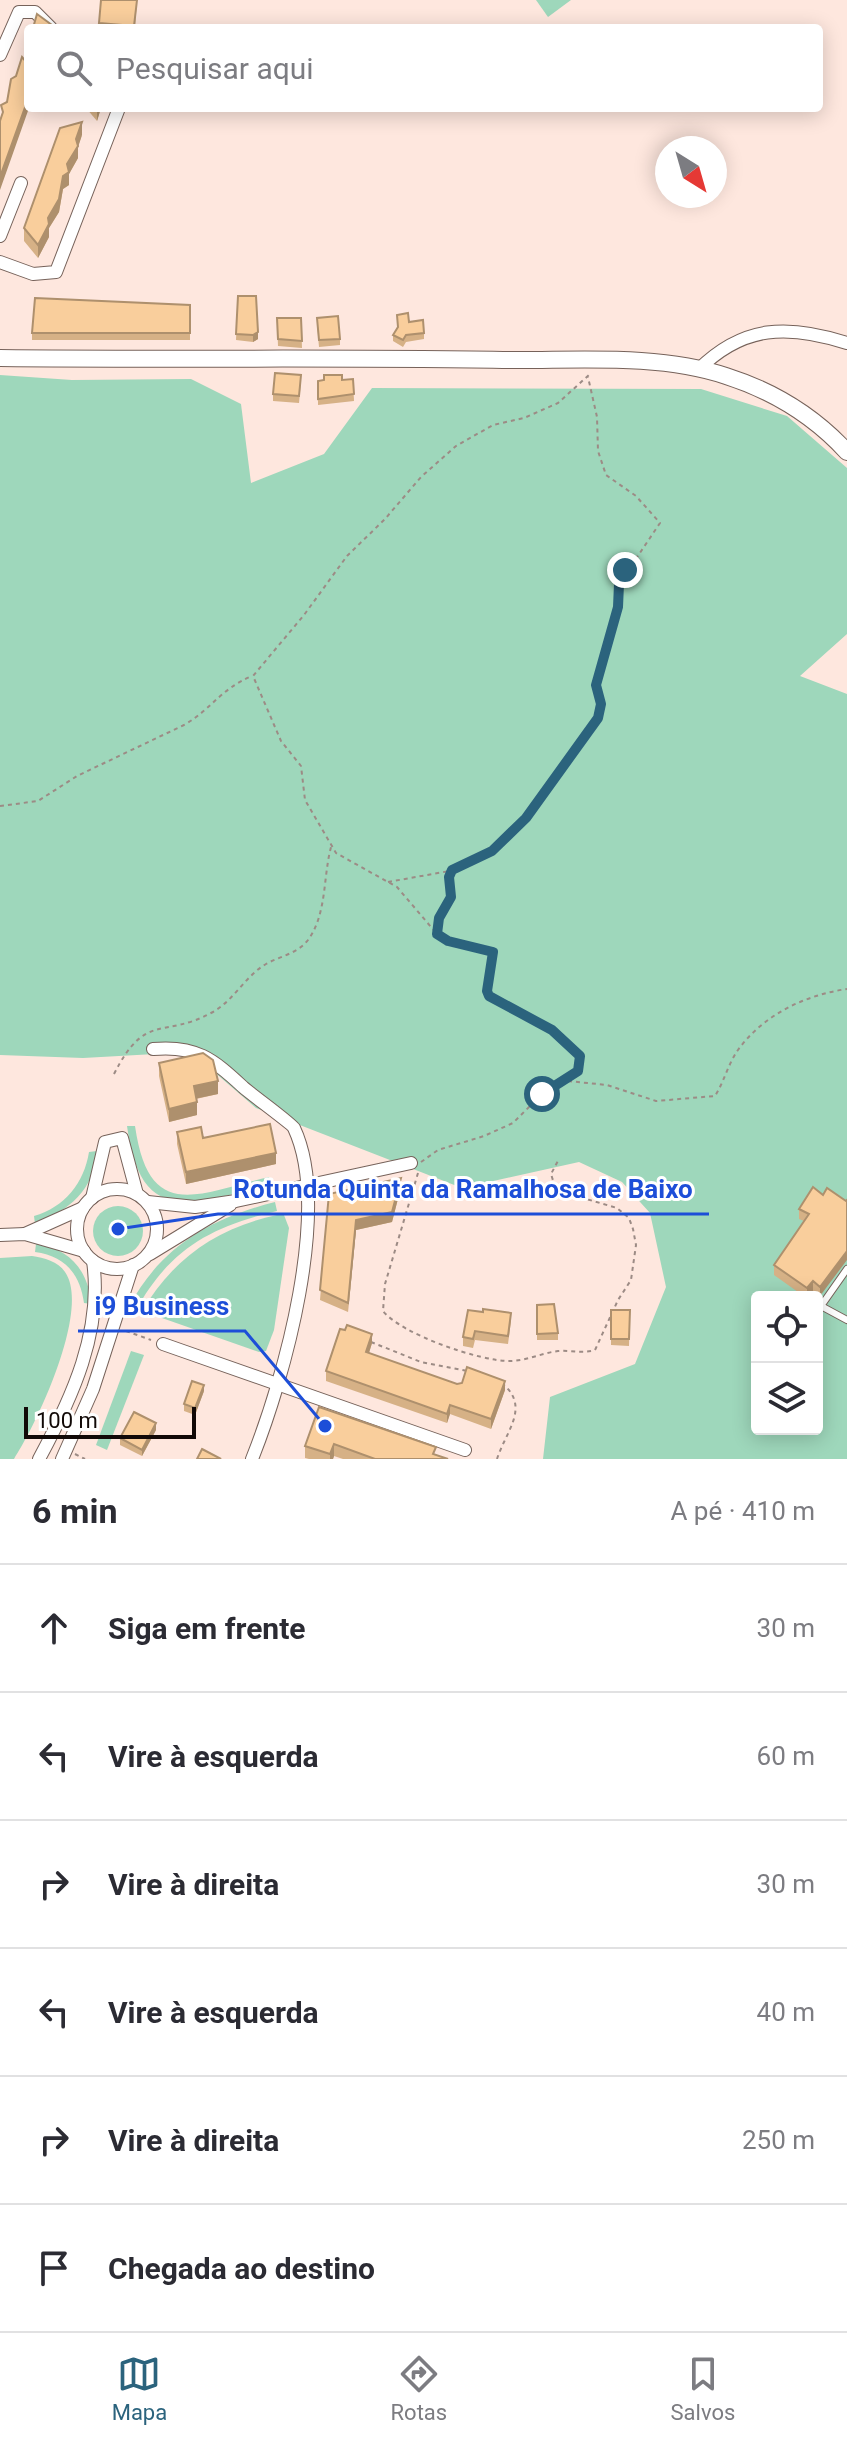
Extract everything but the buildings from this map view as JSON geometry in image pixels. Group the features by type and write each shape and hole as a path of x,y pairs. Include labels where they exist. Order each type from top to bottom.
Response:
{"street":[{"path":"0,55 19,12 35,12 47,24"},
{"path":"0,262 33,274 56,272 117,112"},
{"path":"0,236 21,183"},
{"path":"698,370 715,353 742,337 772,331 847,343"},
{"path":"0,358 602,361 673,365 725,375 812,417 847,452"},
{"path":"153,1049 178,1046 216,1062 269,1111 285,1117 294,1126 309,1183 300,1285 279,1384 252,1459"},
{"path":"92,1198 105,1142 122,1138 137,1194"},
{"path":"148,1202 195,1207 236,1201 309,1183 414,1167"},
{"path":"25,1234 83,1208 92,1198 114,1189 137,1194 148,1202 154,1212 157,1236 146,1257"},
{"path":"0,1235 25,1234 88,1256 112,1268 133,1265 236,1201"},
{"path":"39,1459 75,1384 97,1312 88,1256 77,1230 83,1208"},
{"path":"62,1459 93,1389 133,1265"},
{"path":"163,1344 465,1450"}],"lane":[{"path":"847,1269 821,1306 847,1320"}],"path":[{"path":"0,806 38,801 77,776 197,717 228,686 253,676 304,615 347,556 385,519 421,477 456,446 493,425 524,418 558,403 602,361"},
{"path":"387,882 452,870 492,851 517,828 598,718 601,704 596,685 618,607 620,578 639,558 660,523 636,496 606,475 598,451 597,417 588,375"},
{"path":"253,676 281,741 301,766 305,800 331,846 366,873 397,887 437,934 448,941 493,952 487,991 489,996 552,1030 575,1050 581,1064 566,1081 542,1094 513,1123 484,1136 438,1150 414,1167 417,1184 385,1284 383,1311 402,1328 465,1351 509,1361 561,1351 580,1354 595,1350 618,1300 631,1280 636,1245 629,1218 617,1208 556,1190 551,1174 559,1159"},
{"path":"114,1074 132,1045 148,1029 211,1013 233,998 265,965 293,953 308,940 321,915 323,878 331,846"},
{"path":"437,934 439,918 451,897 449,877 452,870"},
{"path":"566,1081 607,1085 656,1101 715,1096 739,1048 777,1013 804,1000 847,989"},
{"path":"113,1326 163,1344"},
{"path":"369,1341 421,1362 474,1372"},
{"path":"497,1459 517,1410 511,1391 498,1382"}],"green space":[{"path":"536,0 571,0 548,17"},
{"path":"0,375 72,380 191,379 241,404 251,483 324,454 372,388 701,389 787,416 847,468 847,634 800,676 847,694 847,1459 543,1459 550,1397 635,1364 666,1287 650,1213 622,1182 579,1162 462,1188 256,1108 191,1052 83,1058 0,1055"},
{"path":"127,1126 135,1126 142,1157 152,1177 165,1189 180,1194 199,1194 269,1177 271,1185 195,1201 175,1201 158,1195 144,1181 134,1159"},
{"path":"97,1151 91,1177 78,1197 59,1212 35,1224 34,1216 55,1207 78,1184 89,1152"},
{"path":"275,1202 277,1211 231,1225 194,1244 163,1271 136,1310 129,1307 156,1268 190,1238 230,1217"},
{"path":"118,1206 136,1213 143,1231 136,1249 118,1256 100,1249 93,1231 100,1213"},
{"path":"284,1215 289,1228 274,1330 266,1351 259,1352 142,1311 168,1275 199,1248 235,1228"},
{"path":"36,1244 59,1251 75,1263 86,1281 92,1304 84,1303 79,1283 69,1268 55,1258 35,1252"},
{"path":"32,1256 55,1263 65,1272 71,1289 71,1312 58,1366 35,1420 14,1459 0,1459 0,1258"},
{"path":"131,1351 144,1355 107,1450 96,1445"}],"place":[{"name":"Rotunda Quinta da Ramalhosa de Baixo","path":"118,1229"},
{"name":"i9 Business","path":"325,1426"}],"route":[{"path":"542,1094 550,1092 578,1071 580,1056 552,1030 489,996 487,991 493,952 468,943 448,941 437,934 437,922 451,897 449,877 452,870 492,851 507,838 544,796 598,718 601,704 596,685 615,621 619,584 625,570"}]}
